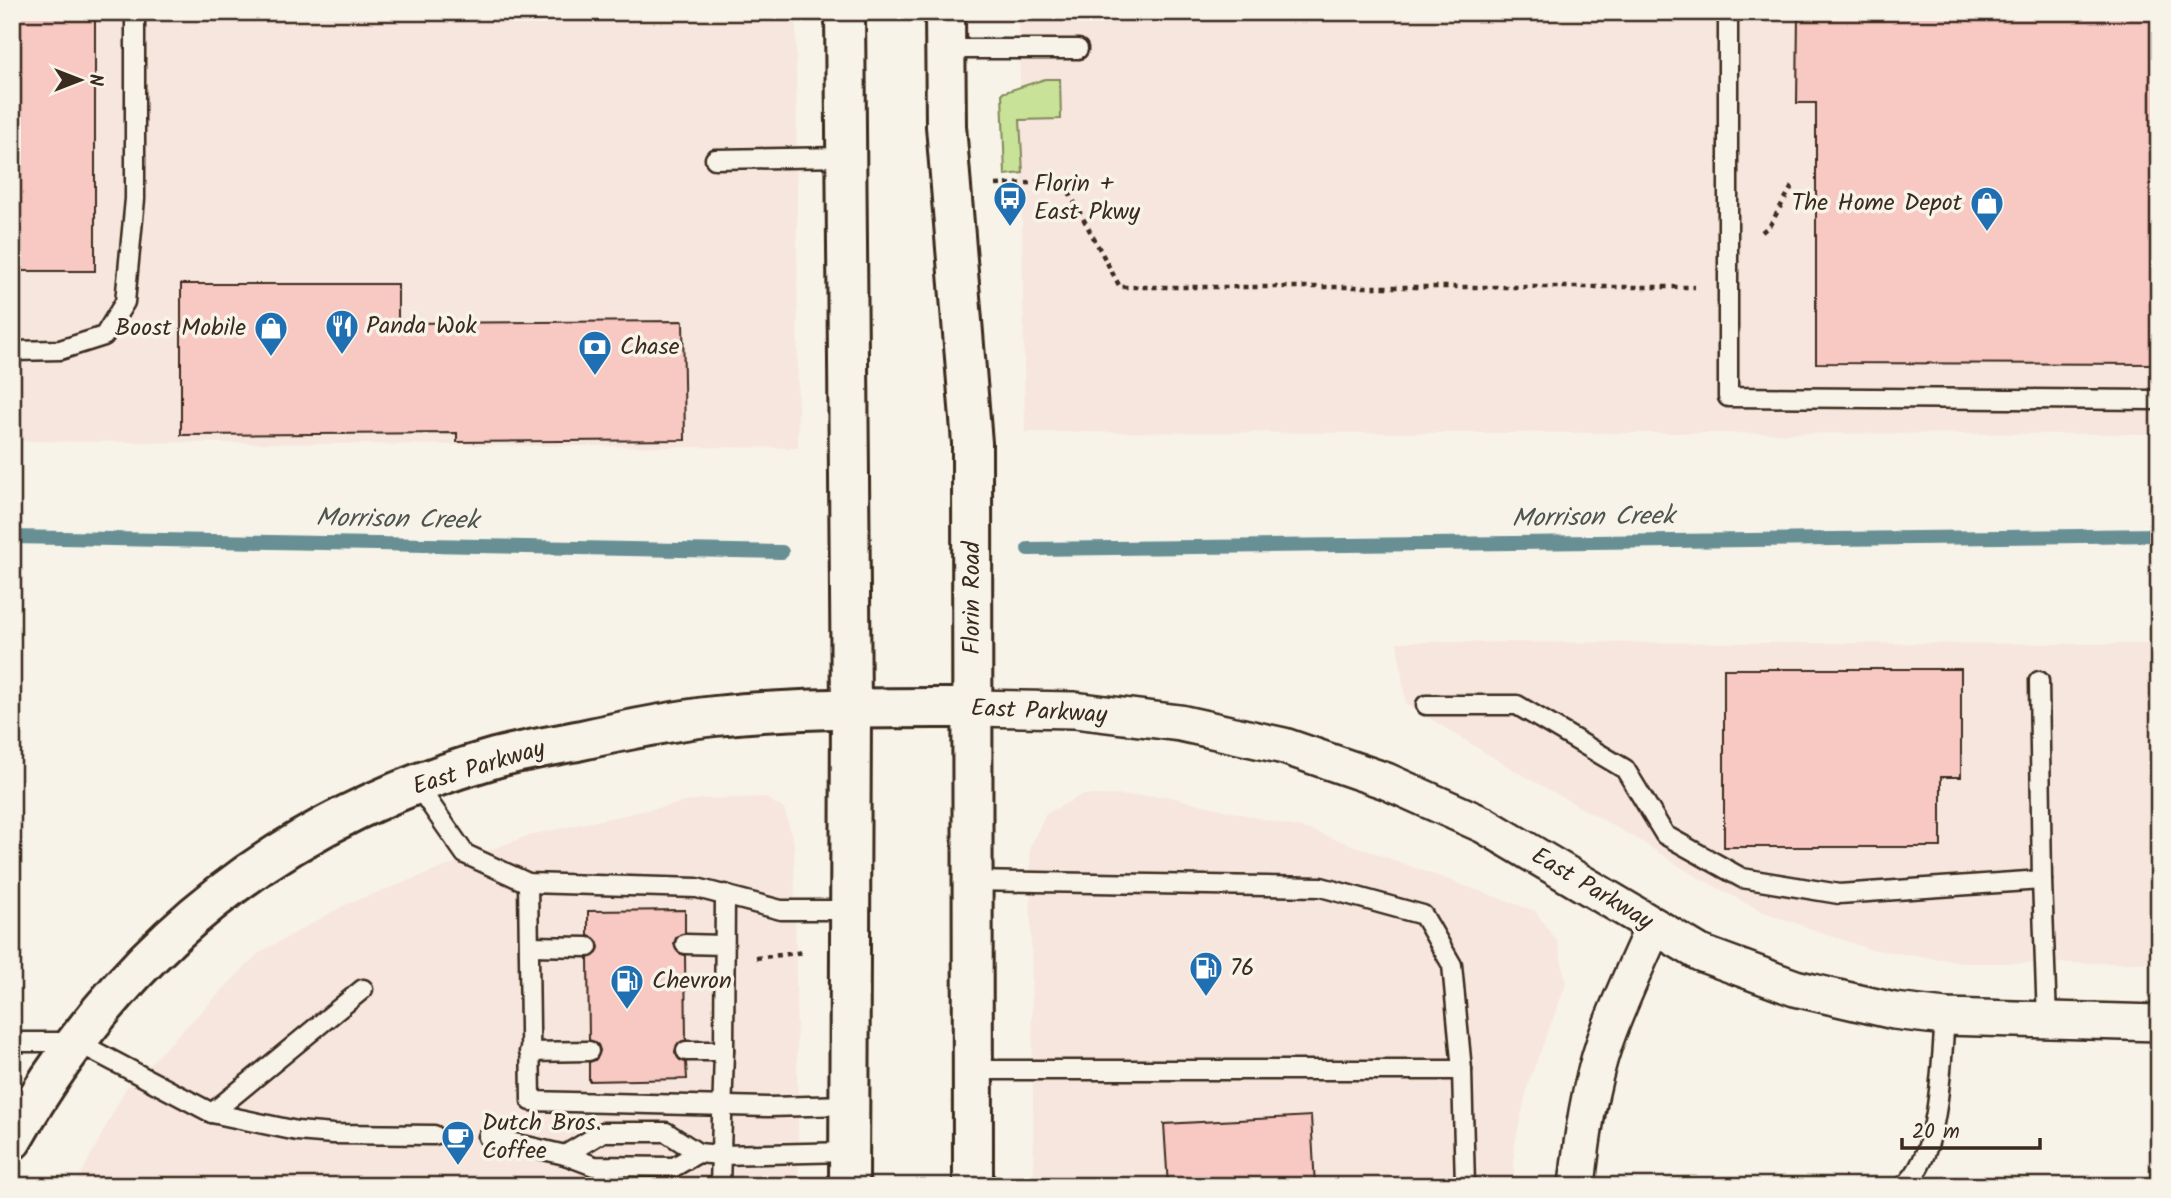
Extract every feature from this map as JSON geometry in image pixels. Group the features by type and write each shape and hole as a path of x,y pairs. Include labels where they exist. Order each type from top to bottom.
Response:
{"main road":[{"path":"845,12 851,708 849,1169"},
{"name":"Florin Road","path":"945,30 946,126 972,443 973,1186"},
{"name":"East Parkway","path":"12,1140 51,1076 121,986 191,916 283,849 333,820 417,785 496,758 608,734 714,716 851,708 972,708"}],"street":[{"name":"East Parkway","path":"972,708 1087,712 1180,723 1284,746 1387,781 1484,825 1700,953 1795,988 1894,1011 1945,1017 2159,1023"},
{"path":"1577,1186 1590,1094 1604,1043 1654,926"}],"lane":[{"path":"12,351 60,351 104,336 125,302 135,199 135,12"},
{"path":"1728,12 1728,397 2159,400"},
{"path":"945,30 1077,49"},
{"path":"715,159 845,157"},
{"path":"2039,681 2047,1020"},
{"path":"1426,705 1517,705 1625,769 1665,835 1742,878 1839,894 2042,880"},
{"path":"417,785 465,853 528,883 697,888 781,909 850,910"},
{"path":"972,881 1321,887 1423,915 1452,965 1462,1070 1465,1186"},
{"path":"528,883 531,1101 723,1106 850,1105"},
{"path":"720,1186 725,894"},
{"path":"685,944 724,945"},
{"path":"529,946 588,947"},
{"path":"212,1113 363,989"},
{"path":"1904,1186 1915,1177 1936,1121 1945,1017"},
{"path":"12,1042 77,1042 212,1113 297,1131 433,1135"},
{"path":"529,1052 589,1051"},
{"path":"686,1051 724,1051"},
{"path":"972,1070 1462,1070"},
{"path":"565,1155 603,1132 666,1132 698,1153 849,1169"},
{"path":"488,1137 565,1155 594,1166 674,1167 698,1153"}],"path":[{"path":"996,185 1063,181 1120,287 1706,287 1770,225 1794,183"}],"shaded area":[{"path":"12,12 796,12 798,448 12,441"},
{"path":"1019,12 2159,12 2159,434 1025,432"},
{"path":"1397,642 2159,644 2159,963 1968,963 1869,949 1761,911 1690,873 1639,840 1519,773 1406,704"},
{"path":"1082,795 1166,796 1313,831 1535,911 1558,943 1566,984 1528,1084 1514,1148 1514,1186 1034,1186 1030,847 1046,814"},
{"path":"765,797 784,809 794,844 799,1186 75,1186 126,1088 259,953 347,904 530,835 700,799"}],"green space":[{"path":"1045,79 1060,79 1061,119 1020,120 1023,173 1005,175 1002,93"}],"building":[{"path":"12,12 95,12 95,271 12,271"},
{"name":"The Home Depot","path":"1798,12 2159,12 2159,364 1816,363 1816,103 1797,103"},
{"path":"181,284 398,284 398,323 683,321 685,440 457,442 457,433 181,435"},
{"path":"1724,669 1961,669 1961,777 1941,777 1941,847 1724,847"},
{"path":"685,910 685,933 676,938 674,944 679,953 685,955 686,1040 677,1045 675,1052 680,1060 686,1062 687,1079 589,1081 589,1062 595,1060 600,1051 598,1045 589,1040 588,958 597,953 599,947 594,938 588,936 588,911"},
{"path":"1311,1116 1315,1186 1168,1186 1164,1124"}],"waterway":[{"name":"Morrison Creek","path":"1028,549 2159,535"},
{"name":"Morrison Creek","path":"12,537 782,552"}],"place":[{"name":"Florin + East Pkwy","path":"1010,228"},
{"name":"The Home Depot","path":"1987,233"},
{"name":"Panda Wok","path":"342,356"},
{"name":"Boost Mobile","path":"271,358"},
{"name":"Chase","path":"595,377"},
{"name":"76","path":"1206,998"},
{"name":"Chevron","path":"627,1011"},
{"name":"Dutch Bros. Coffee","path":"458,1167"}]}
